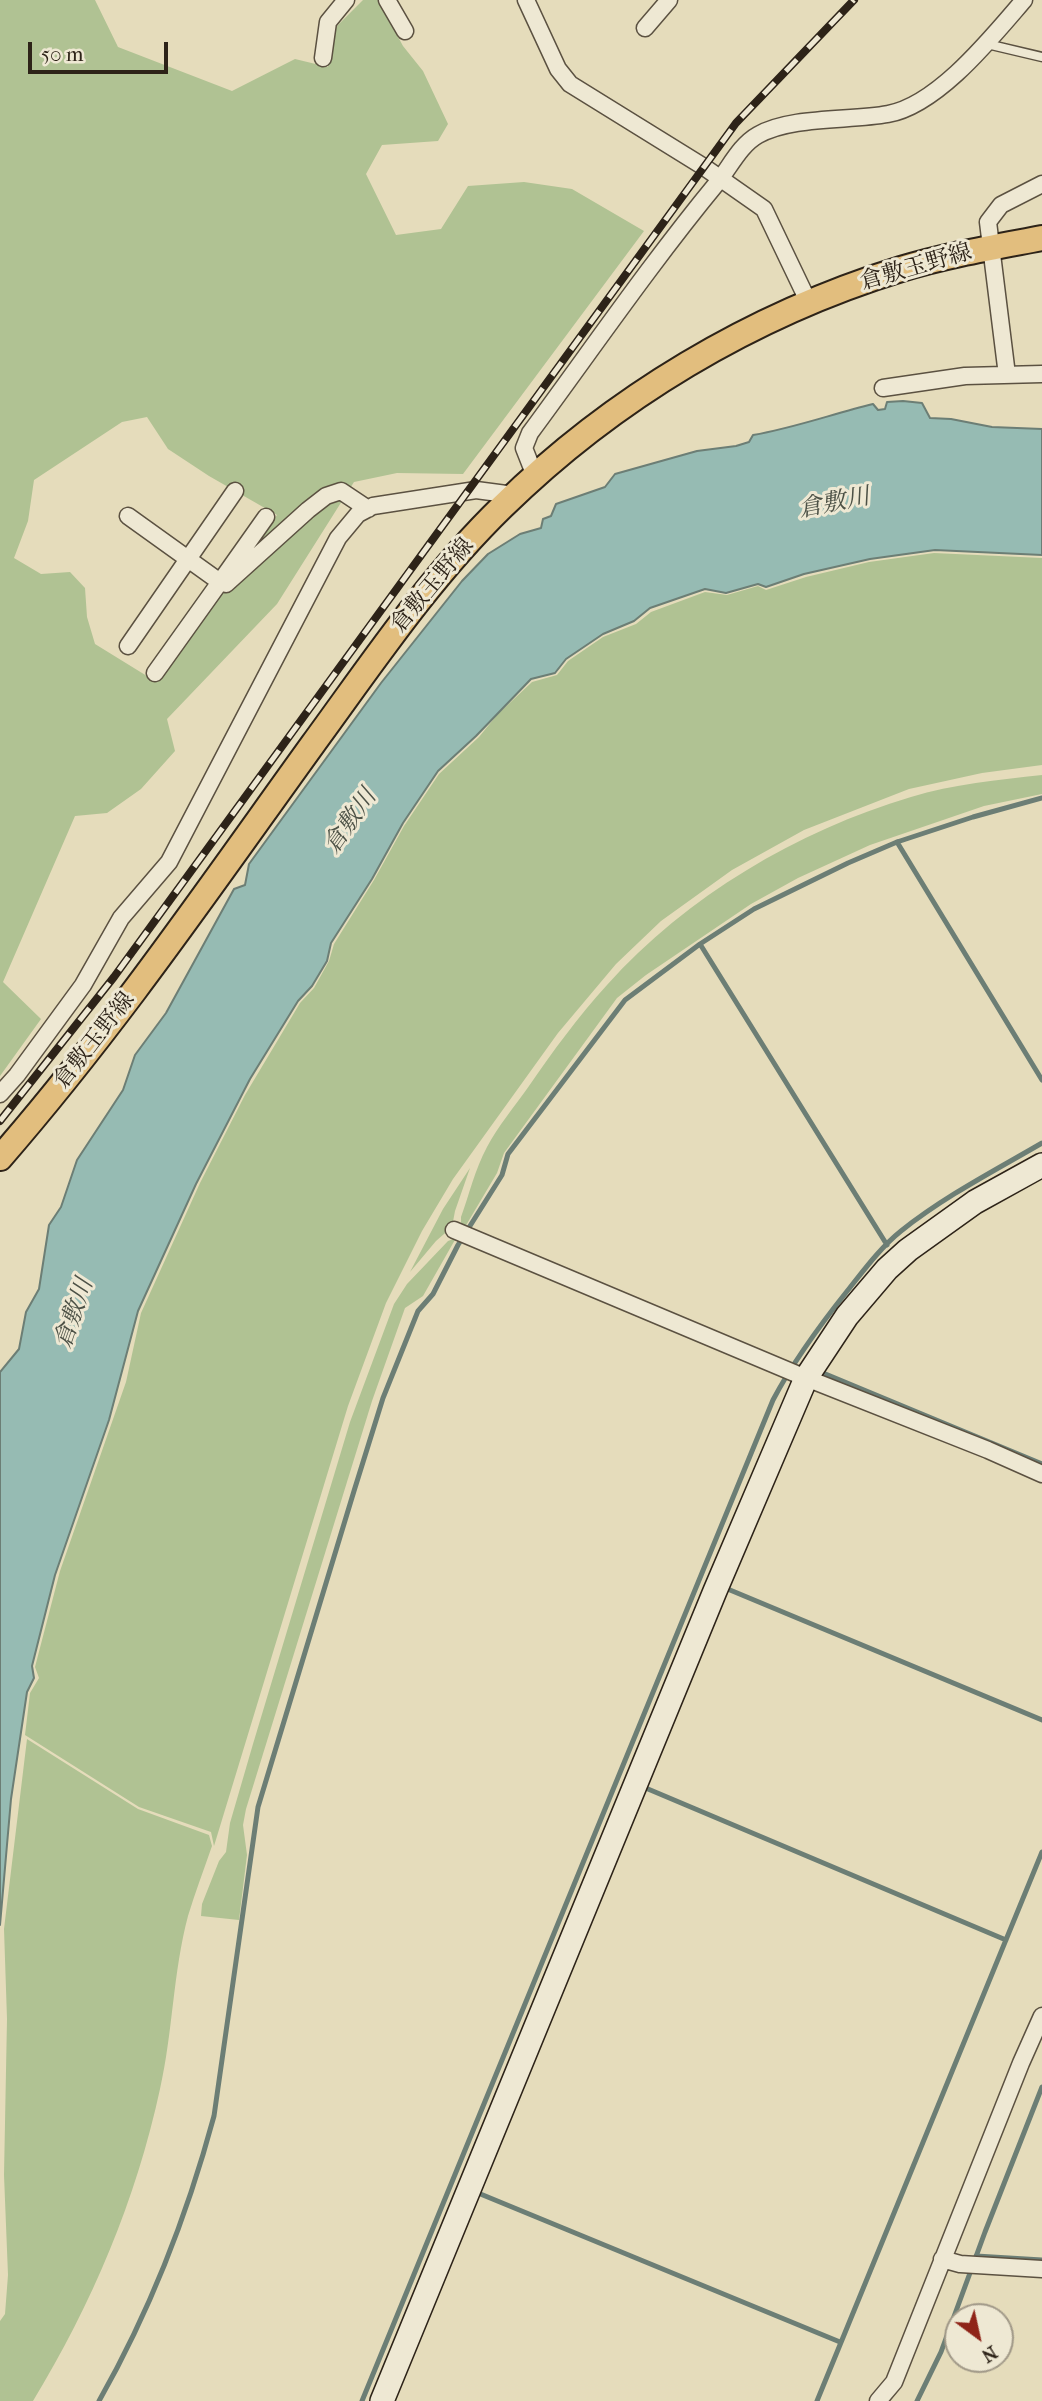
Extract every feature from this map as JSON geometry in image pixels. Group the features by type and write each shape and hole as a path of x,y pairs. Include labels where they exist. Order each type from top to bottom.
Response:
{"main road":[{"name":"倉敷玉野線","path":"0,1158 117,1014 421,595 456,555 535,475 614,413 697,358 809,303 904,268 1042,239"}],"street":[{"path":"323,58 328,22 346,0"},
{"path":"387,0 405,31"},
{"path":"526,0 558,69 570,84 764,209 809,303"},
{"path":"645,28 669,0"},
{"path":"535,475 524,448 530,433 688,218 747,143 760,134 786,125 891,114 922,100 953,76 986,44 1024,0"},
{"path":"1007,375 988,222 1001,205 1042,184"},
{"path":"883,388 965,376 1042,374"},
{"path":"0,1094 83,985 121,918 169,862 338,538 358,514 373,506 476,490 514,495"},
{"path":"128,646 235,491"},
{"path":"128,516 226,584 326,496 341,491 368,509"},
{"path":"155,673 266,517"},
{"path":"382,2401 715,1591 794,1373 887,1269 908,1250 951,1217 1042,1165"},
{"path":"461,1233 1042,1474"},
{"path":"877,2401 894,2382 1042,2016"},
{"path":"942,2259 974,2265 1042,2269"}],"lane":[{"path":"986,44 1042,57"}],"green space":[{"path":"0,0 95,0 118,47 232,91 295,59 328,67 333,30 363,0 378,0 403,46 423,71 448,124 438,141 382,145 366,174 396,235 441,229 468,186 524,182 572,189 644,231 463,474 397,473 354,482 277,604 167,719 175,751 141,789 107,813 75,816 3,982 41,1019 0,1076","holes":["147,417 168,449 277,515 155,681 95,644 87,617 85,588 70,572 41,574 14,558 28,521 34,480 122,422"]},
{"path":"934,553 1042,558 1042,765 982,773 909,789 804,830 732,870 661,921 616,964 558,1033 453,1179 422,1231 386,1303 348,1406 214,1846 211,1832 139,1807 25,1735 30,1693 39,1678 35,1667 60,1571 126,1382 141,1313 200,1183 245,1095 300,1003 314,988 329,961 334,944 404,826 439,774 532,682 557,675 568,661 603,637 636,624 651,612 705,592 727,595 758,586 766,590 869,562"},
{"path":"1042,775 1042,794 984,806 870,845 798,878 751,904 646,975 617,998 504,1153 497,1173 465,1227 461,1224 461,1217 487,1147 557,1047 596,997 638,953 708,895 786,848 868,811 943,789"},
{"path":"470,1168 452,1227 436,1241 410,1272 443,1209"},
{"path":"456,1238 423,1296 405,1308 372,1401 246,1809 243,1825 247,1855 239,1920 201,1916 202,1904 219,1861 226,1852 230,1823 350,1422 394,1304 407,1284 448,1241"},
{"path":"27,1739 138,1809 209,1835 212,1846 188,1916 160,2089 125,2211 93,2289 33,2401 0,2401 0,2321 5,2314 8,2275 4,2175 7,2019 4,1929"}],"water":[{"name":"倉敷川","path":"887,402 922,403 930,418 992,427 1042,429 1042,555 935,550 870,559 804,574 766,587 758,584 726,593 705,589 650,608 634,621 603,634 566,659 555,673 531,679 438,771 403,823 372,879 331,943 327,961 312,986 298,1001 250,1079 196,1184 138,1311 109,1420 55,1575 32,1666 34,1678 27,1692 11,1799 0,1925 0,1372 19,1349 26,1312 39,1289 49,1225 61,1207 77,1160 123,1090 135,1055 166,1013 234,889 245,885 249,864 381,683 462,581 488,554 520,534 541,528 543,519 551,516 556,504 605,487 615,474 697,451 736,446 749,442 753,435 873,404 878,410 885,409"}],"waterway":[{"path":"99,2401 135,2333 166,2262 192,2190 214,2116 258,1807 383,1398 418,1311 433,1294 458,1245 502,1175 508,1154 625,1000 700,944 754,909 897,842 1042,798"},
{"path":"897,842 1042,1080"},
{"path":"700,944 887,1245"},
{"path":"362,2401 773,1400 818,1330 894,1237 952,1195 1042,1143"},
{"path":"823,1373 1042,1464"},
{"path":"730,1590 1042,1720"},
{"path":"648,1789 1006,1940"},
{"path":"817,2401 1042,1852"},
{"path":"917,2401 941,2352 1042,2087"},
{"path":"478,2193 840,2342"},
{"path":"976,2256 1042,2260"}],"railway":[{"path":"0,1121 114,977 736,123 854,0"}]}
